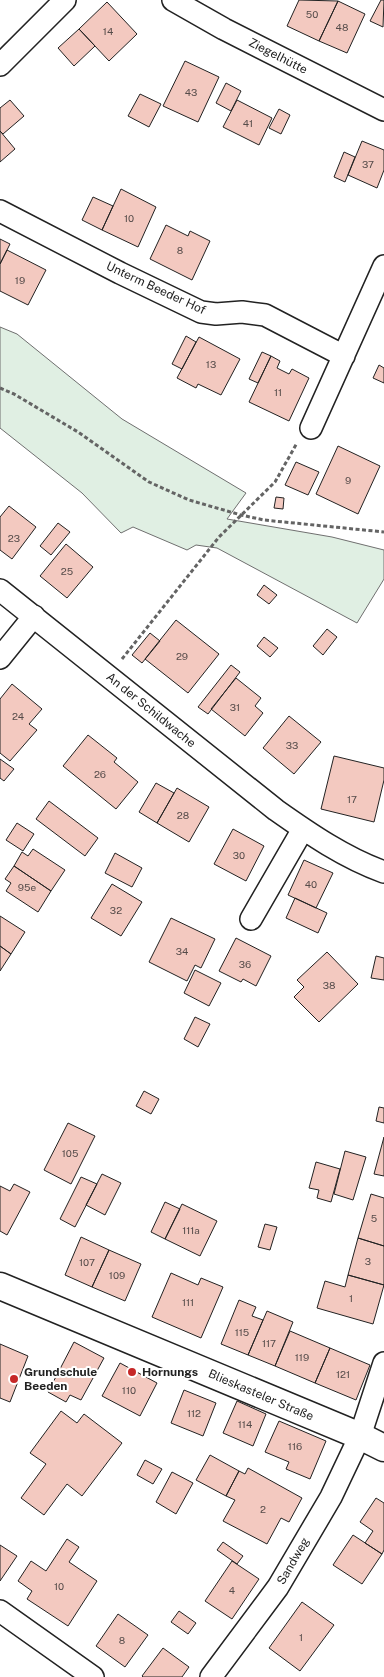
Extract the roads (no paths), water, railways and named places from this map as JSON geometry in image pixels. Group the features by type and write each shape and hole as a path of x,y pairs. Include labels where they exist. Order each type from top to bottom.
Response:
{"street":[{"path":"0,66 65,0"},
{"name":"Ziegelhütte","path":"173,0 224,29 384,110"},
{"name":"Unterm Beeder Hof","path":"0,212 202,312 216,314 242,312 266,315 344,356"},
{"path":"311,428 384,266"},
{"name":"An der Schildwache","path":"0,590 276,810 344,854 384,872"},
{"path":"0,658 34,616"},
{"path":"251,920 303,829"},
{"name":"Blieskasteler Straße","path":"0,1286 360,1436 384,1448"},
{"name":"Sandweg","path":"211,1677 278,1588 331,1497 360,1436 384,1363"},
{"path":"0,1611 93,1677"}],"place":[{"name":"Hornungs","path":"132,1372"},
{"name":"Grundschule Beeden","path":"14,1379"}]}
